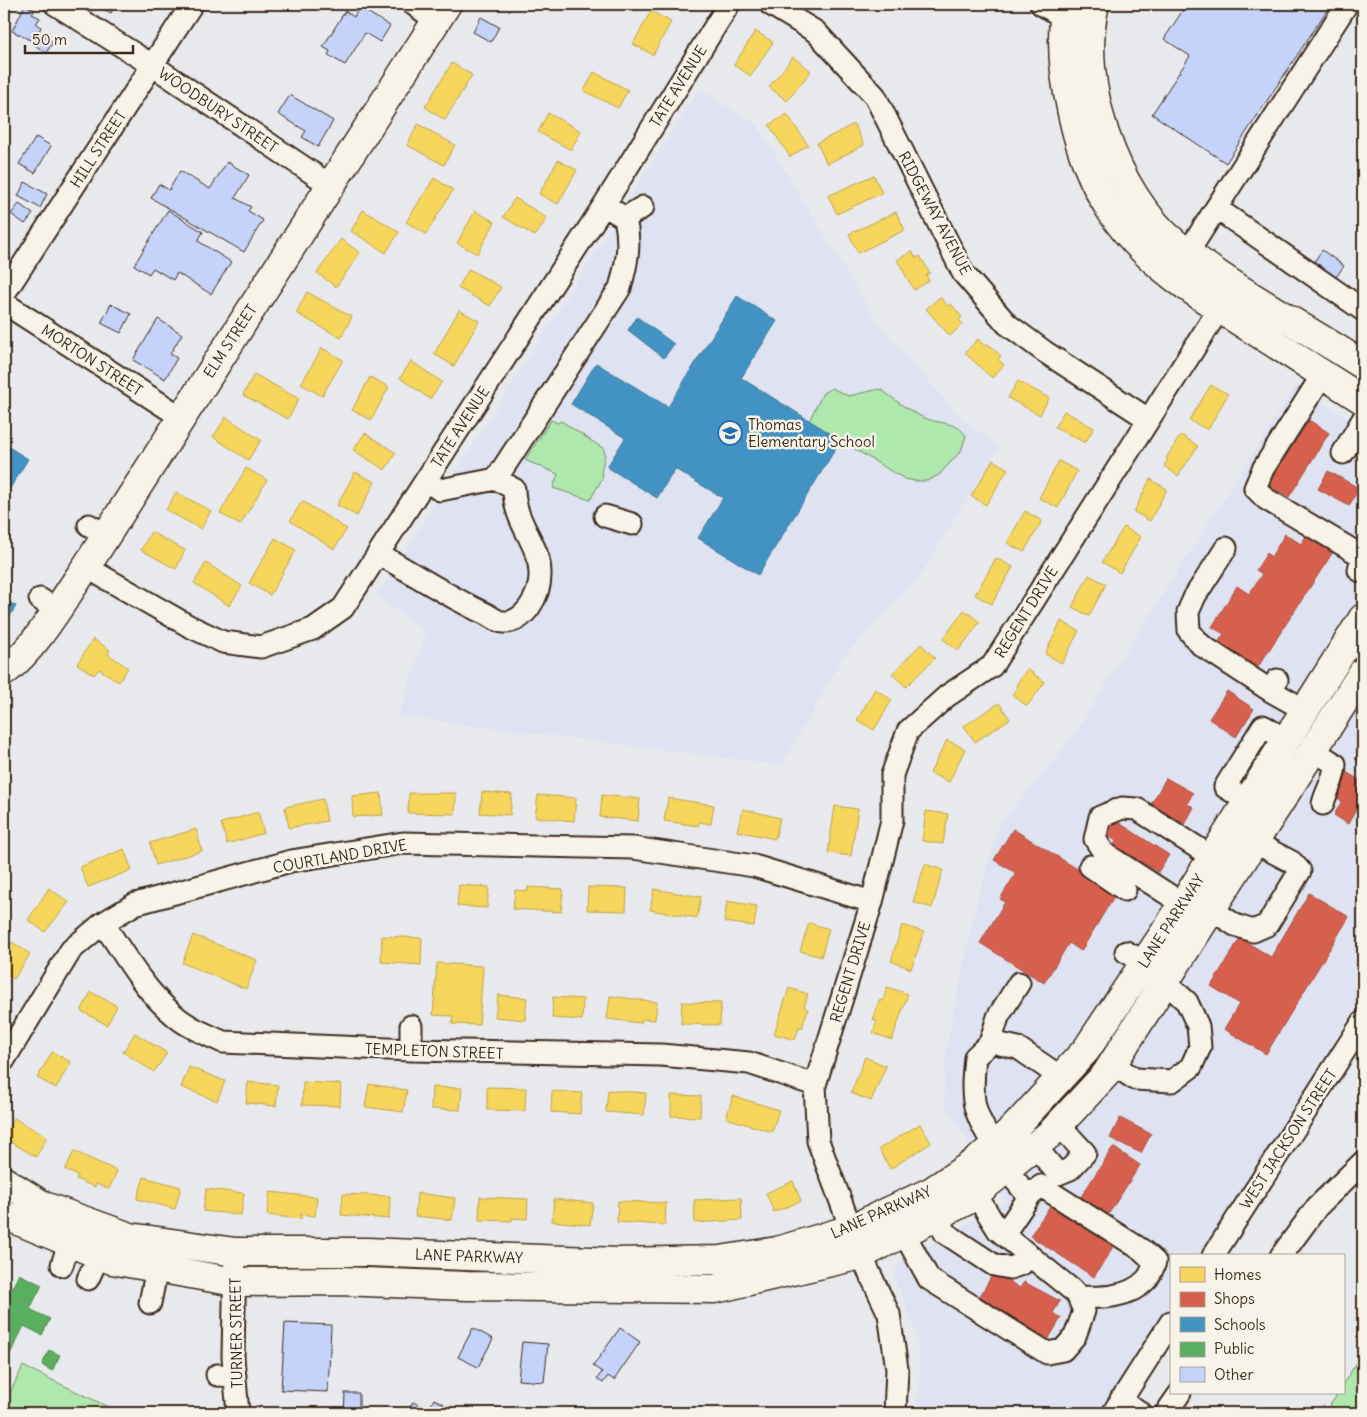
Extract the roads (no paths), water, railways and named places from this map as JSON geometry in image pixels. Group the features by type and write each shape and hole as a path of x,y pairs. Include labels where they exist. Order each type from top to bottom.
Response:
{"main road":[{"path":"1057,8 1065,85 1076,132 1096,184 1110,210 1126,231 1182,284 1363,400"},
{"path":"1093,11 1091,79 1099,119 1118,168 1150,217 1175,243 1234,284 1363,365"},
{"name":"ELM STREET","path":"4,672 13,665 48,604 86,567 97,530 181,418 442,12"},
{"name":"LANE PARKWAY","path":"4,1215 66,1254 94,1267 112,1260 235,1282 340,1281 466,1286 715,1289 861,1255 936,1216 975,1193 1000,1157 1086,1050 1135,957 1183,904 1363,618"},
{"name":"LANE PARKWAY","path":"4,1181 44,1206 130,1237 235,1252 367,1252 617,1262 720,1260 777,1251 851,1229 932,1191 977,1160 1000,1157 1035,1146 1059,1125 1112,1064 1363,672"}],"street":[{"name":"WOODBURY STREET","path":"55,4 152,65 330,185"},
{"name":"HILL STREET","path":"4,294 192,4"},
{"path":"413,4 442,12"},
{"name":"TATE AVENUE","path":"86,567 189,626 223,642 261,647 313,629 343,608 604,205 729,4"},
{"name":"RIDGEWAY AVENUE","path":"770,4 816,32 875,96 963,273 1007,324 1045,352 1148,419"},
{"path":"1188,252 1208,210 1347,4"},
{"path":"1057,8 1093,11"},
{"path":"379,554 469,606 503,622 520,618 533,602 540,577 537,553 514,504 511,487 620,288 636,227 604,205"},
{"path":"1208,210 1363,310"},
{"name":"REGENT DRIVE","path":"895,1413 897,1369 889,1314 861,1255 818,1141 815,1085 872,902 892,820 892,775 908,731 947,696 992,666 1234,284"},
{"name":"MORTON STREET","path":"4,303 181,418"},
{"path":"1323,374 1263,469 1255,488 1266,499 1362,556 1359,570 1363,572"},
{"path":"1343,452 1363,419"},
{"path":"426,481 440,490 511,487"},
{"path":"605,516 632,524"},
{"path":"1226,548 1195,596 1188,612 1189,631 1201,645 1274,686 1305,710"},
{"path":"1313,750 1335,764 1335,776 1326,792 1323,804"},
{"path":"1183,904 1104,853 1095,839 1100,817 1122,808 1137,809 1212,857"},
{"path":"1211,909 1235,925 1254,931 1267,925 1295,883 1300,871 1292,862 1254,842"},
{"name":"COURTLAND DRIVE","path":"4,1060 71,950 103,923 136,904 291,861 403,843 633,848 754,866 872,902"},
{"path":"1090,866 1125,890"},
{"name":"TEMPLETON STREET","path":"103,923 145,984 173,1014 196,1030 223,1042 411,1050 661,1055 749,1063 815,1085"},
{"path":"1112,1064 1135,1079 1172,1081 1191,1067 1200,1047 1198,1026 1187,1002 1165,982"},
{"path":"1019,983 998,1017 990,1043 975,1057 972,1091 978,1122 1000,1157 1142,1250 1155,1262 1147,1280 1131,1290 1106,1298 1079,1297"},
{"name":"WEST JACKSON STREET","path":"1214,1254 1363,1022"},
{"path":"411,1050 412,1026"},
{"path":"990,1043 1018,1048 1062,1078"},
{"path":"1004,1234 1044,1186 1070,1169 1085,1152 1059,1125"},
{"path":"1035,1146 1044,1186"},
{"path":"1282,1254 1317,1207 1363,1162"},
{"path":"904,1233 930,1280 1047,1353 1063,1350 1075,1336 1084,1311 1079,1297 998,1230 975,1193"},
{"path":"936,1216 945,1232 994,1265 1010,1268 1022,1264 1029,1255"},
{"name":"TURNER STREET","path":"235,1252 235,1282 226,1375 238,1413"},
{"path":"150,1303 157,1268"},
{"path":"1141,1413 1117,1406 1170,1324"},
{"path":"1166,1413 1179,1394"}],"place":[{"name":"Thomas Elementary School","path":"730,433"}]}
